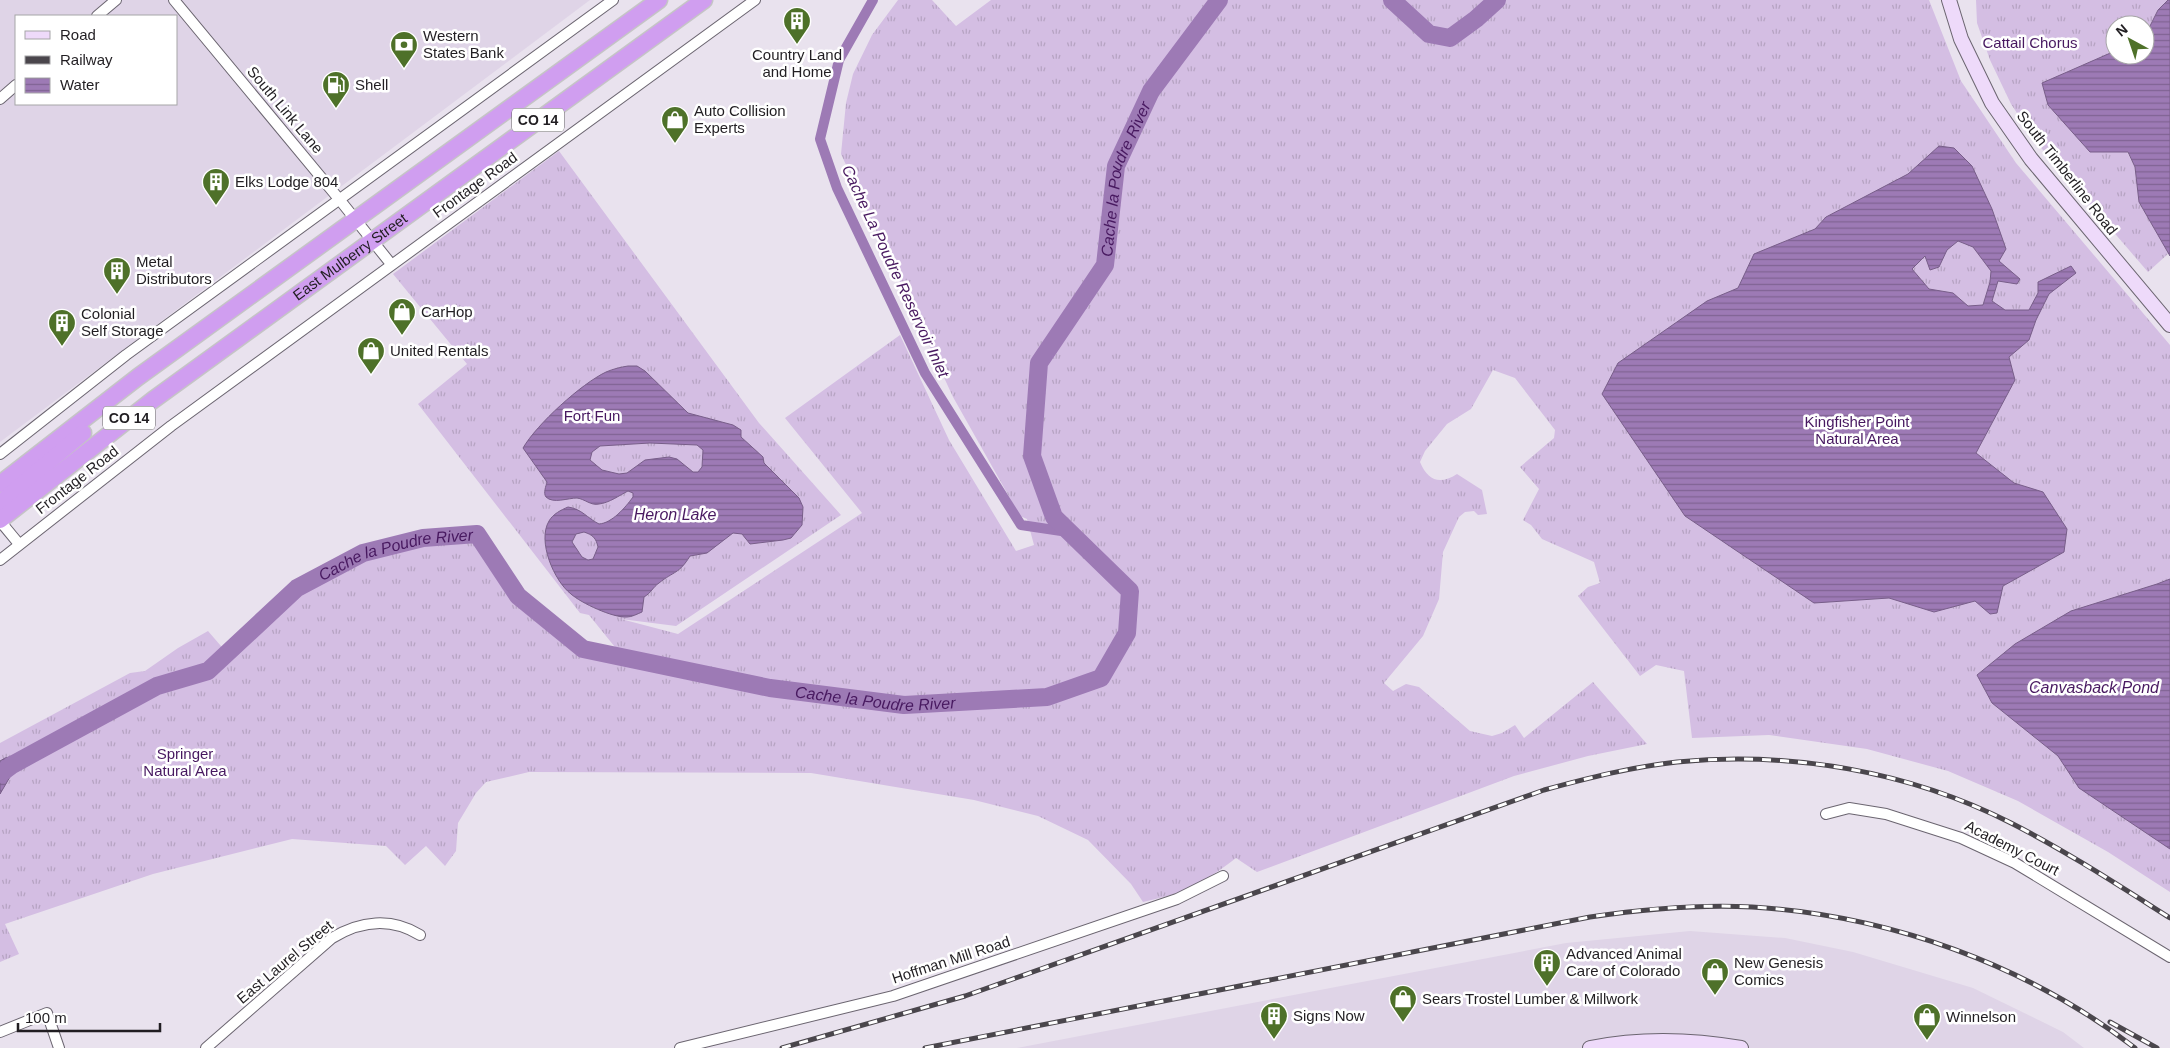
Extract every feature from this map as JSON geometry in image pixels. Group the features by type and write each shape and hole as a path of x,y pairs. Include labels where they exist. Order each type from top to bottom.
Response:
{"highway":[{"name":"East Mulberry Street","path":"0,484 138,377 659,0"},
{"name":"East Mulberry Street","path":"0,520 152,400 704,0"},
{"path":"0,507 5,499 114,406 162,361"}],"main road":[{"name":"South Timberline Road","path":"1949,0 1961,39 1992,103 2031,159 2170,325"},
{"path":"1590,1048 1622,1042 1664,1040 1741,1048"}],"street":[{"path":"98,15 116,0"},
{"name":"South Link Lane","path":"174,0 339,198 391,264"},
{"path":"0,454 126,355 613,0"},
{"name":"Frontage Road","path":"0,560 171,426 754,0"},
{"path":"0,99 15,86"},
{"path":"0,520 19,544"},
{"name":"Academy Court","path":"1826,814 1849,808 1886,814 1961,838 2015,863 2170,957"},
{"name":"Hoffman Mill Road","path":"680,1048 893,996 1178,899 1223,876"},
{"name":"East Laurel Street","path":"206,1048 332,938 344,931 356,926 376,922 405,927 420,934"},
{"path":"0,1032 47,1013 58,1048"}],"shaded area":[{"path":"0,0 590,0 0,442"},
{"path":"1690,931 1785,938 1853,952 1973,988 2063,1032 2084,1048 1017,1048 1566,943"}],"green space":[{"name":"Kingfisher Point Natural Area","path":"898,0 932,0 956,26 991,0 1929,0 1961,81 2016,163 2170,345 2170,892 2108,852 2018,801 1948,771 1867,749 1769,735 1692,738 1684,671 1656,665 1640,676 1578,596 1588,587 1600,583 1594,562 1542,539 1531,525 1523,520 1539,489 1520,467 1554,438 1555,430 1515,378 1493,370 1471,409 1447,424 1425,451 1420,462 1427,473 1435,479 1445,479 1457,474 1482,490 1487,514 1478,515 1474,511 1465,512 1459,517 1443,552 1439,599 1423,636 1384,683 1393,691 1406,684 1419,687 1470,731 1492,736 1502,733 1515,725 1524,738 1593,682 1647,744 1588,756 1514,776 1257,872 1236,858 1213,875 1182,891 1143,902 1131,884 1088,840 1038,816 974,800 811,773 529,772 486,782 476,793 458,823 456,851 445,866 426,846 405,865 386,846 292,839 153,874 5,924 19,954 0,962 0,743 130,673 145,671 178,648 208,631 227,653 297,588 363,553 423,538 477,534 518,596 583,649 623,657 589,615 580,613 418,404 467,364 393,274 559,151 759,423 841,515 676,626 621,619 678,634 862,513 785,418 900,335 949,440 1016,551 1034,545 1027,519 1020,516 953,397 841,154 846,103 853,74 872,35"},
{"name":"Cattail Chorus","path":"1976,0 2168,0 2155,16 2105,15 2105,56 2042,84 2127,152 2135,167 2139,202 2169,253 2148,272 2037,143 2011,104 1990,60 1977,23"}],"water":[{"path":"2170,0 2170,256 2139,202 2135,167 2128,152 2090,152 2048,105 2042,83 2105,55 2105,65 2155,65 2155,16 2158,10"},
{"path":"1939,146 1954,148 1972,166 1992,209 2006,249 1999,261 2020,279 2017,284 1998,281 1992,301 2005,310 2029,310 2038,293 2038,282 2071,266 2076,273 2049,294 2036,320 2029,340 2009,357 2015,380 1976,453 2014,483 2043,492 2067,529 2064,552 2003,586 1997,613 1990,614 1975,601 1934,612 1889,598 1814,603 1685,516 1602,394 1618,363 1707,301 1738,288 1754,254 1815,229 1826,217 1908,174","holes":["1958,241 1973,247 1991,271 1990,282 1983,305 1968,306 1953,293 1929,289 1912,269 1925,256 1930,270 1939,267 1947,250"]},
{"name":"Heron Lake","path":"625,366 637,366 645,371 688,413 733,425 741,430 741,437 763,457 764,463 799,498 803,507 802,525 791,538 750,544 742,534 733,533 707,553 690,556 679,569 664,579 644,597 642,612 633,616 621,617 582,602 565,588 553,570 546,549 545,539 549,521 563,509 573,508 599,524 604,523 622,510 633,497 633,493 628,491 607,502 596,504 577,498 549,499 545,494 547,482 523,448 538,428 572,395 606,372","holes":["650,443 697,445 703,450 702,467 698,472 693,472 677,459 669,457 645,460 627,473 619,474 602,470 590,460 592,452 600,446","584,532 594,537 597,544 598,547 593,559 588,560 582,557 572,542 576,534"]},
{"name":"Canvasback Pond","path":"2170,579 2170,849 2079,788 2058,756 1992,703 1977,675 2015,644 2071,611"},
{"path":"36,751 14,770 0,794 0,761 5,758"}],"waterway":[{"name":"Cache La Poudre Reservoir Inlet","path":"873,0 839,60 820,139 837,188 925,373 1021,525 1068,532"},
{"name":"Cache la Poudre River","path":"0,774 12,765 157,686 208,671 297,588 363,553 423,538 477,534 518,596 583,649 770,688 904,705 1047,697 1101,678 1127,633 1130,591 1054,517 1032,456 1039,363 1105,265 1116,166 1151,91 1219,0"},
{"name":"Cache la Poudre River","path":"1392,0 1429,34 1450,38 1476,19 1497,0"}],"railway":[{"path":"782,1048 965,996 1544,790 1610,773 1677,762 1720,759 1806,763 1891,778 1932,790 1972,805 2052,845 2170,918"},
{"path":"925,1048 1590,917 1650,910 1711,906 1752,907 1803,912 1854,921 1905,933 1954,949 2002,969 2049,992 2093,1018 2135,1048"},
{"path":"2110,1022 2157,1048"}],"place":[{"name":"Country Land and Home","path":"797,45"},
{"name":"Western States Bank","path":"404,69"},
{"name":"Shell","path":"336,109"},
{"name":"Auto Collision Experts","path":"675,144"},
{"name":"Elks Lodge 804","path":"216,206"},
{"name":"Metal Distributors","path":"117,295"},
{"name":"CarHop","path":"402,336"},
{"name":"Colonial Self Storage","path":"62,347"},
{"name":"United Rentals","path":"371,375"},
{"name":"Advanced Animal Care of Colorado","path":"1547,987"},
{"name":"New Genesis Comics","path":"1715,996"},
{"name":"Sears Trostel Lumber & Millwork","path":"1403,1023"},
{"name":"Signs Now","path":"1274,1040"},
{"name":"Winnelson","path":"1927,1041"}],"park label":[{"name":"Fort Fun","path":"592,416"},
{"name":"Springer Natural Area","path":"185,762"}]}
